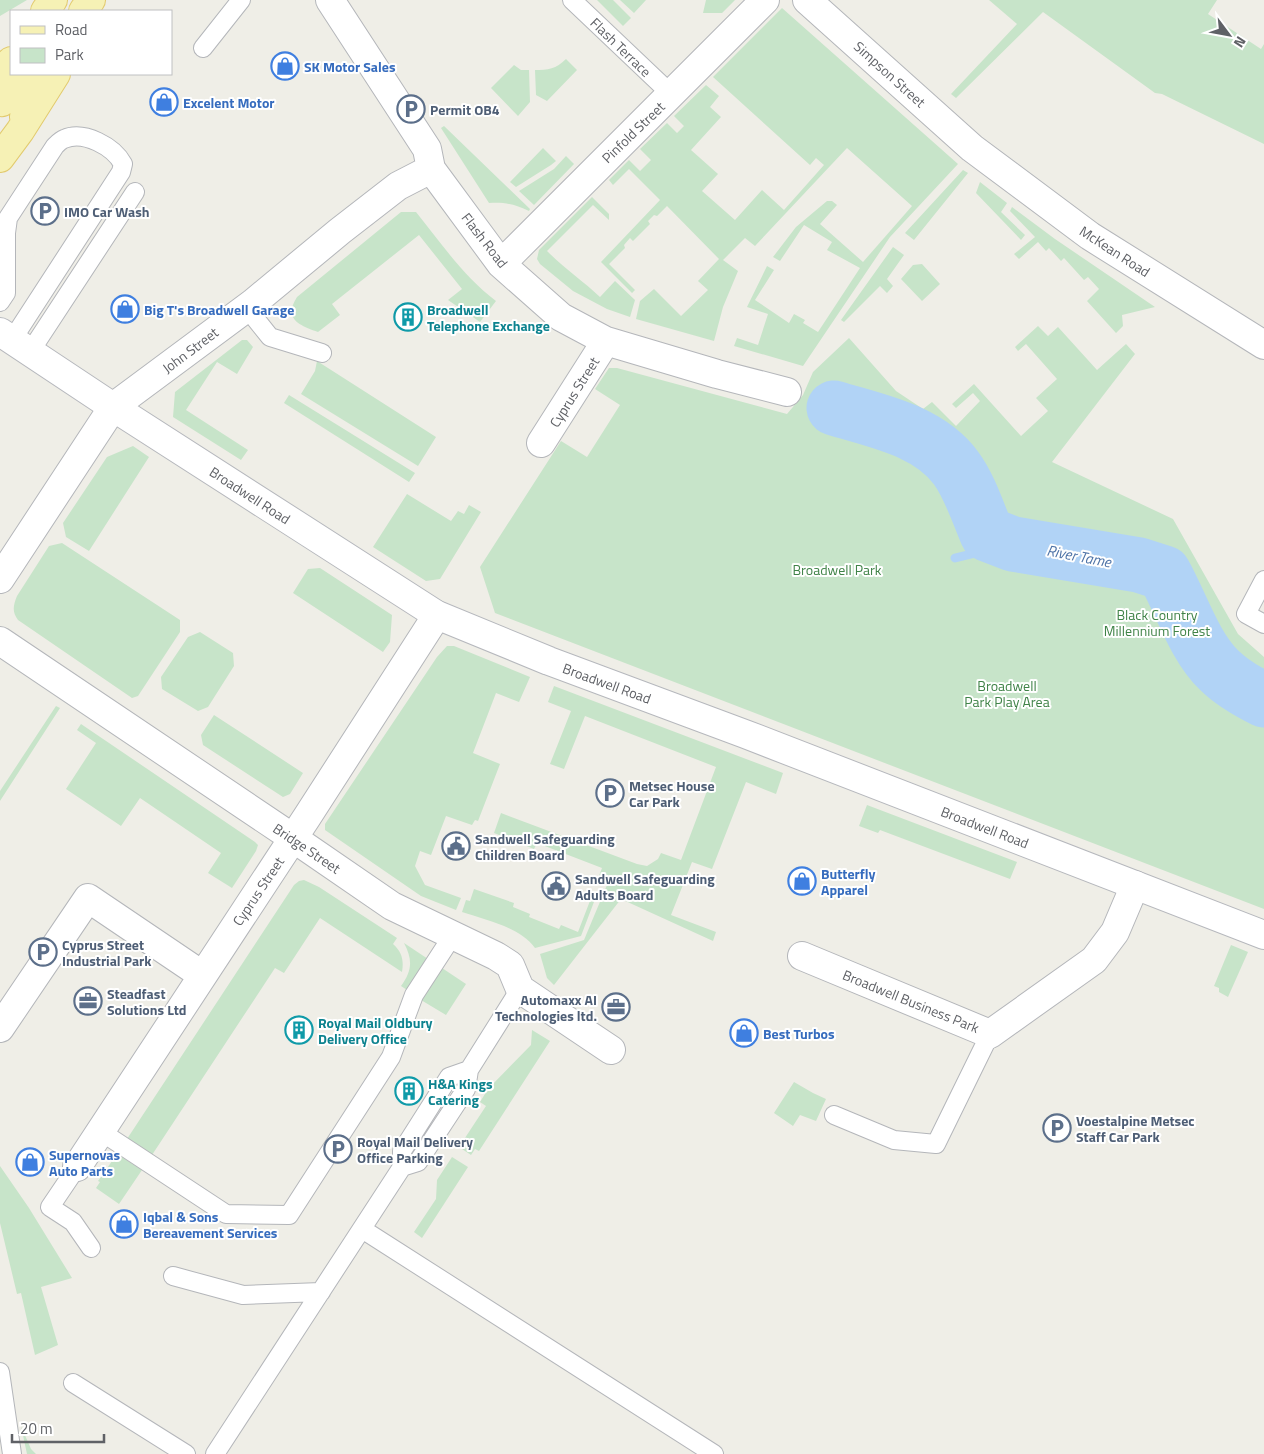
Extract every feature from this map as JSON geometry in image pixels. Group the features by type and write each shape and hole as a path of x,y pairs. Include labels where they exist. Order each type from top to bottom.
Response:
{"main road":[{"path":"0,101 2,102 19,75"},
{"path":"20,131 31,91 25,75"},
{"path":"0,158 20,131 55,75"}],"street":[{"name":"Flash Road","path":"330,0 427,149 431,169 501,264 561,317 606,341 717,374 787,392"},
{"name":"Pinfold Street","path":"501,264 765,0"},
{"name":"Simpson Street","path":"807,0 972,148"},
{"name":"McKean Road","path":"972,148 1090,236 1264,345"},
{"name":"John Street","path":"0,579 114,407 246,307 340,230 398,186 431,169"},
{"name":"Broadwell Road","path":"14,341 437,615 550,662 745,734 1264,935"},
{"name":"Cyprus Street","path":"541,443 606,341"},
{"name":"Cyprus Street","path":"77,1167 437,615"},
{"name":"Bridge Street","path":"0,641 392,906 496,956 510,965 520,989"},
{"name":"Broadwell Business Park","path":"802,956 990,1034 1094,960 1115,932 1135,885"},
{"path":"0,1028 88,898 202,975"},
{"path":"520,989 611,1050"}],"lane":[{"path":"203,48 241,0"},
{"name":"Flash Terrace","path":"572,0 671,94"},
{"path":"0,302 6,293 6,234 8,218 55,146 64,139 76,136 92,139 119,156 123,164 121,172 14,341"},
{"path":"14,341 135,192"},
{"path":"246,307 270,337 322,353"},
{"path":"1264,580 1246,614 1264,624"},
{"path":"100,1131 226,1214 289,1215 390,1057 414,995 453,935"},
{"path":"215,1454 402,1167 402,1151 449,1077 469,1070 520,989"},
{"path":"834,1115 894,1140 936,1144 990,1034"},
{"path":"77,1167 50,1207 73,1222 91,1248"},
{"path":"362,1229 714,1454"},
{"path":"173,1276 243,1296 320,1292"},
{"path":"0,1372 12,1454"},
{"path":"73,1383 186,1454"}],"green space":[{"path":"0,0 27,0 10,10 0,16"},
{"path":"597,0 613,0 631,18 623,26"},
{"path":"620,0 646,0 634,13"},
{"path":"706,0 735,0 722,13 703,13"},
{"path":"989,0 1217,0 1208,14 1261,49 1264,44 1264,144 1162,94 1155,93 1043,12 956,98 951,94 1017,24"},
{"path":"782,8 958,164 890,237 803,366 734,346 737,338 758,345 768,314 747,307 767,266 774,270 755,300 789,323 794,314 805,320 803,323 818,332 860,268 827,250 832,242 804,225 780,261 773,257 796,227 827,201 832,201 837,205 820,224 863,262 912,206 847,148 755,246 745,238 723,260 738,271 723,307 714,341 636,319 640,301 654,289 681,316 708,290 698,281 719,259 667,206 657,216 654,215 648,221 650,224 633,241 630,238 624,245 625,248 609,264 635,290 632,293 601,262 660,200 629,169 613,185 609,180 629,160 640,171 651,160 640,149 667,123 677,133 684,126 674,116 706,85 719,96 710,107 721,117 691,150 718,174 702,191 735,220 762,190 784,210 824,165 816,158 810,165 713,77"},
{"path":"566,59 577,70 547,101 536,95 535,70 552,68"},
{"path":"514,65 521,70 529,70 530,102 518,116 491,88"},
{"path":"444,126 530,209 529,211 509,204 489,203 441,128"},
{"path":"543,148 556,161 516,187 510,182"},
{"path":"566,156 574,164 534,205 519,191 554,169"},
{"path":"963,170 968,173 914,240 905,233"},
{"path":"980,182 1007,203 1001,212 1025,235 1021,240 976,193"},
{"path":"592,197 609,214 609,220 593,205 547,251 600,297 615,281 635,300 630,317 607,309 573,291 540,264 537,259 539,250"},
{"path":"1012,207 1055,239 1155,307 1122,315 1123,326 1116,333 1087,301 1099,289 1088,277 1084,280 1064,258 1061,261 1049,248 1046,251 1038,242 1019,259 1014,254 1035,237 1010,211"},
{"path":"401,212 416,212 463,270 484,292 496,301 480,322 448,300 462,289 419,235 332,304 340,315 318,332 299,324 292,316 293,305 297,297"},
{"path":"893,247 904,255 887,279 893,286 887,293 880,286 844,322 841,320"},
{"path":"922,264 940,284 922,301 901,279 913,265"},
{"name":"Broadwell Park","path":"1038,326 1048,336 1058,327 1097,370 1126,344 1135,354 1052,462 1173,519 1238,634 1264,657 1264,909 495,613 480,567 561,441 587,457 620,405 595,389 609,368 617,368 787,414 803,395 813,372 849,338 896,391 923,409 932,402 956,426 980,401 973,393 956,408 952,404 974,384 1021,436 1048,411 1036,398 1057,379 1026,344 1018,351 1015,347"},
{"path":"242,340 247,340 253,347 237,374 217,362 186,410 248,450 241,460 173,417 175,392"},
{"path":"317,361 436,437 418,466 301,394 315,371"},
{"path":"289,395 415,473 409,482 284,403"},
{"path":"133,446 149,457 89,551 66,537 63,523 107,457"},
{"path":"407,494 451,521 458,511 464,514 469,505 481,512 440,579 426,581 373,547"},
{"path":"62,543 180,620 180,632 138,696 132,698 16,617 14,609 17,596 49,546"},
{"path":"320,568 392,615 390,642 383,652 293,593 308,569"},
{"path":"200,632 233,653 234,666 208,707 198,711 162,689 161,677 188,637"},
{"path":"447,646 454,646 530,677 519,702 496,693 473,753 500,764 478,821 475,820 472,825 446,816 431,855 420,851 415,866 425,885 461,898 456,910 421,896 325,830 325,824 437,657"},
{"path":"554,686 783,773 776,794 746,782 712,869 692,862 671,915 716,932 713,941 621,899 554,985 547,978 540,954 584,940 607,885 597,881 602,868 537,843 534,849 494,833 501,813 637,864 647,866 658,859 661,853 681,860 716,767 585,716 564,769 550,764 571,711 548,702"},
{"path":"56,706 60,708 0,801 0,791"},
{"path":"214,715 303,773 290,794 283,797 203,745 201,735"},
{"path":"81,724 258,845 232,888 208,873 221,853 140,798 121,826 66,789 96,743 77,730"},
{"path":"867,805 1017,862 1010,879 880,830 878,833 859,826"},
{"path":"304,880 319,887 397,938 393,944 402,956 402,972 320,918 284,973 275,968 152,1155 127,1139 294,885"},
{"path":"474,889 514,903 513,907 530,914 529,917 559,929 561,925 578,932 593,893 597,894 581,936 535,948 529,941 512,929 462,912 466,900 470,901"},
{"path":"404,943 428,959 407,990 401,986 410,965 409,955"},
{"path":"1231,945 1248,952 1228,997 1219,992 1219,988 1214,986"},
{"path":"442,968 466,984 446,1015 421,1000"},
{"path":"532,1030 550,1041 479,1151 475,1149 471,1155 459,1147 486,1106 480,1102 488,1089 531,1045"},
{"path":"794,1082 826,1099 816,1121 800,1115 793,1126 774,1113"},
{"path":"117,1154 142,1170 119,1204 96,1188 100,1182 98,1181"},
{"path":"452,1157 468,1167 422,1238 414,1232 436,1199 437,1180"},
{"path":"0,1166 29,1208 72,1278 41,1287 58,1345 35,1355 21,1293 17,1294 0,1223"},
{"path":"21,1426 31,1449 36,1454 27,1454"}],"waterway":[{"name":"River Tame","path":"834,408 884,423 931,444 956,468 973,500 987,534 1013,544 1139,565 1164,573 1195,637 1210,660 1224,675 1264,700"},
{"path":"955,558 1013,544"}],"place":[{"name":"SK Motor Sales","path":"285,66"},
{"name":"Excelent Motor","path":"164,102"},
{"name":"Permit OB4","path":"411,109"},
{"name":"IMO Car Wash","path":"45,211"},
{"name":"Big T's Broadwell Garage","path":"125,309"},
{"name":"Broadwell Telephone Exchange","path":"408,317"},
{"name":"Metsec House Car Park","path":"610,793"},
{"name":"Sandwell Safeguarding Children Board","path":"456,846"},
{"name":"Butterfly Apparel","path":"802,881"},
{"name":"Sandwell Safeguarding Adults Board","path":"556,886"},
{"name":"Cyprus Street Industrial Park","path":"43,952"},
{"name":"Steadfast Solutions Ltd","path":"88,1001"},
{"name":"Automaxx AI Technologies ltd.","path":"616,1007"},
{"name":"Royal Mail Oldbury Delivery Office","path":"299,1030"},
{"name":"Best Turbos","path":"744,1033"},
{"name":"H&A Kings Catering","path":"409,1091"},
{"name":"Voestalpine Metsec Staff Car Park","path":"1057,1128"},
{"name":"Royal Mail Delivery Office Parking","path":"338,1149"},
{"name":"Supernovas Auto Parts","path":"30,1162"},
{"name":"Iqbal & Sons Bereavement Services","path":"124,1224"}],"park label":[{"name":"Black Country Millennium Forest","path":"1157,622"},
{"name":"Broadwell Park Play Area","path":"1007,694"}]}
